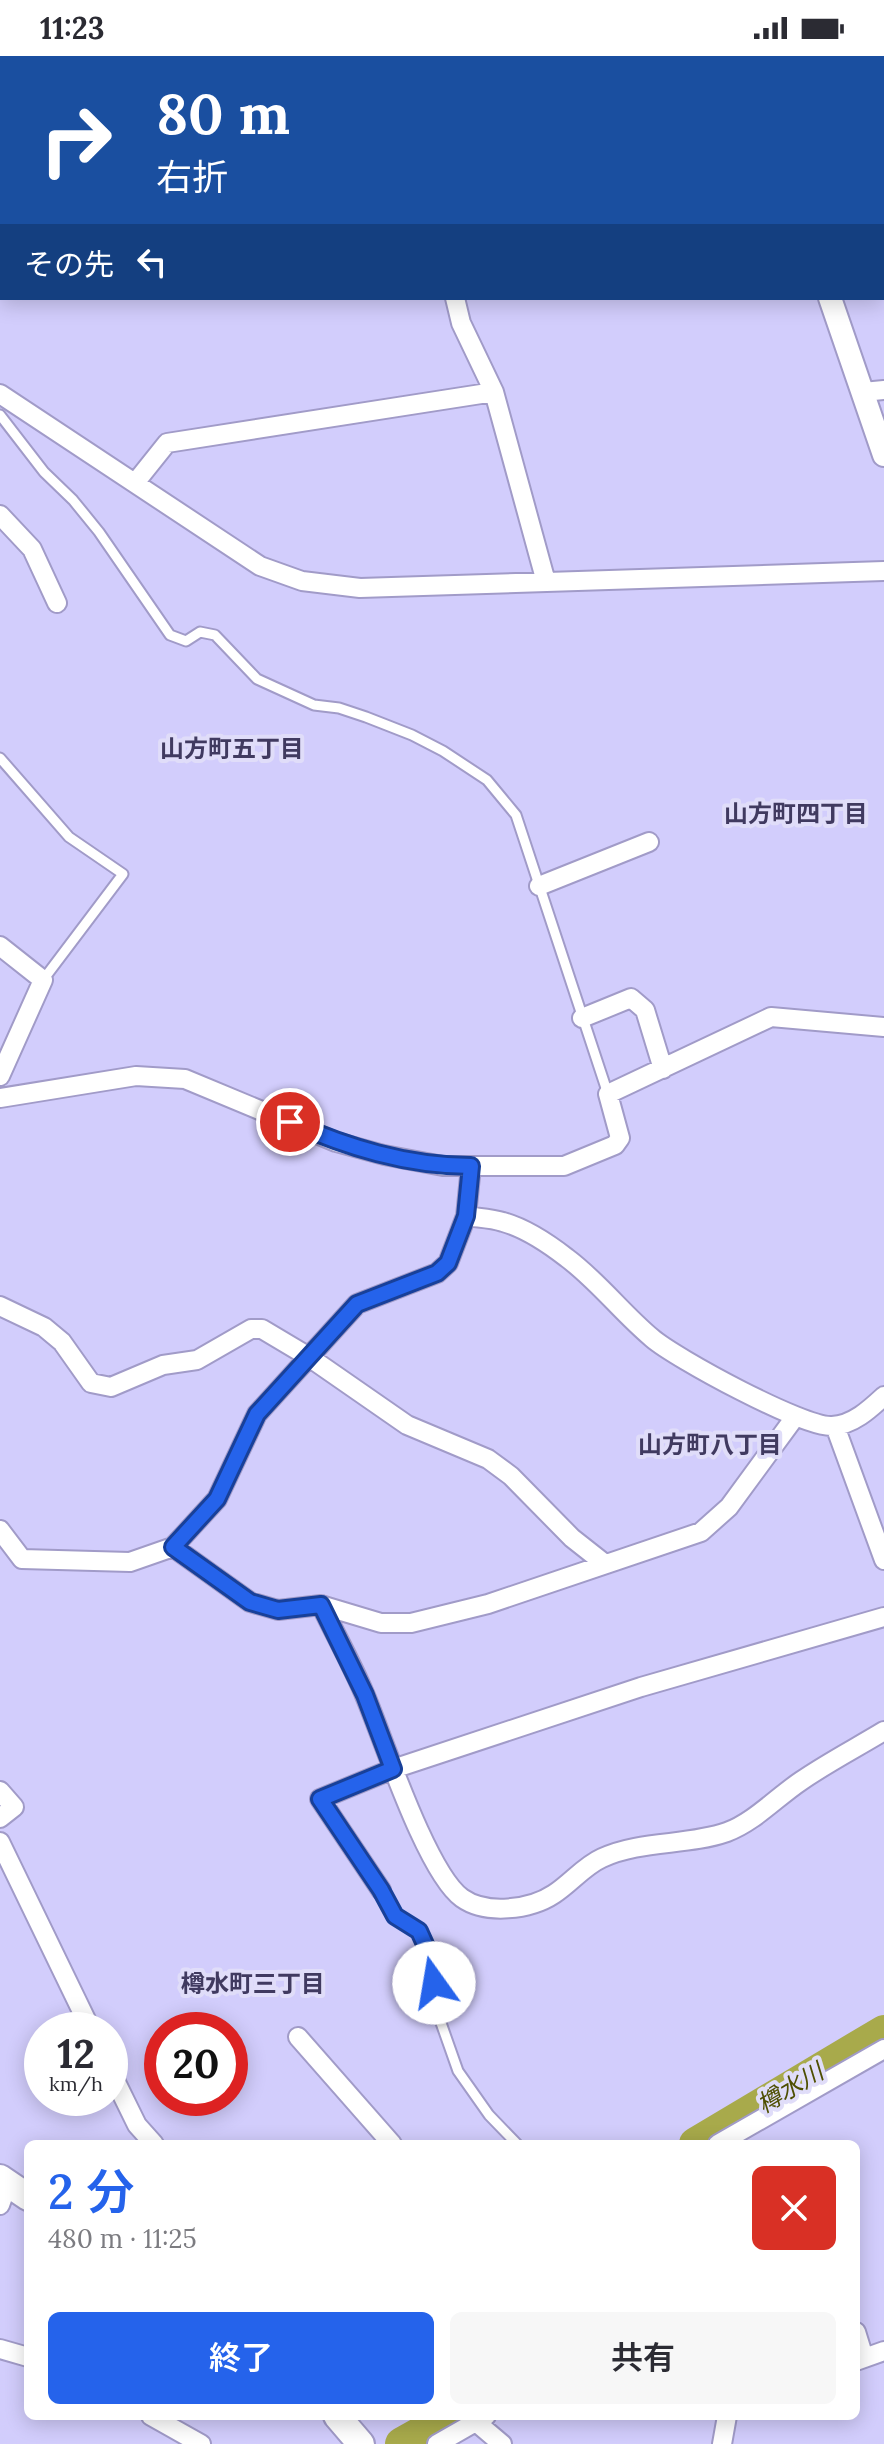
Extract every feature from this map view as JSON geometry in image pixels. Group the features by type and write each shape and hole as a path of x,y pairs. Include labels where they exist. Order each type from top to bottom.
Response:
{"main road":[{"path":"340,2420 361,2444"}],"street":[{"path":"455,300 461,323 494,392 546,582"},
{"path":"831,300 873,391 884,455"},
{"path":"135,483 167,443 494,392"},
{"path":"0,394 260,566 302,581 360,588 884,571"},
{"path":"0,515 32,549 57,603"},
{"path":"539,886 649,842"},
{"path":"0,946 43,980 0,1076"},
{"path":"582,1018 631,998 645,1010 663,1069"},
{"path":"0,1098 136,1076 185,1079 336,1142 431,1164 564,1166 615,1145 620,1138 608,1094 771,1017 884,1027"},
{"path":"0,1530 22,1559 130,1562 173,1547 217,1499 257,1414 357,1304 437,1273 448,1263 466,1216 471,1166"},
{"path":"466,1216 504,1222 538,1239 592,1279 664,1348 795,1417 819,1426 835,1426 857,1418 884,1396"},
{"path":"0,1306 44,1327 62,1342 91,1383 111,1387 163,1365 197,1360 251,1329 262,1329 309,1357 407,1425 488,1459 511,1476 572,1538 605,1564"},
{"path":"173,1547 250,1602 278,1610 321,1605 357,1618 401,1625 488,1604 701,1532 729,1507 795,1417"},
{"path":"835,1426 884,1560"},
{"path":"321,1605 365,1695 393,1769 436,1863 447,1884 472,1904 505,1908 533,1903 552,1896 593,1862 612,1854 728,1832 803,1779 884,1731"},
{"path":"381,1890 320,1799 393,1769 641,1687 884,1617"},
{"path":"0,1791 14,1807 0,1818"},
{"path":"0,1842 82,2012"},
{"path":"298,2037 388,2140"},
{"path":"725,2140 884,2049"},
{"path":"128,2107 137,2125 150,2140"},
{"path":"0,2349 24,2356"},
{"path":"860,2360 884,2351"},
{"path":"158,2420 201,2444"},
{"path":"437,2444 479,2420"},
{"path":"482,2420 502,2444"},
{"path":"722,2444 726,2420"}],"lane":[{"path":"0,415 44,472 73,500 99,532 170,635 186,641 200,632 215,635 257,679 314,705 339,708 412,735 487,780 516,815 608,1094"},
{"path":"0,758 69,837 123,874 43,980"},
{"path":"381,1890 395,1916 419,1931 433,1962 434,2003 458,2071 489,2115 513,2140"}],"waterway":[{"name":"樽水川","path":"703,2140 884,2032"},
{"name":"樽水川","path":"402,2444 445,2420"}],"district":[{"name":"山方町五丁目","path":"232,748"},
{"name":"山方町四丁目","path":"796,813"},
{"name":"山方町八丁目","path":"710,1444"},
{"name":"樽水町三丁目","path":"253,1983"}],"route":[{"path":"290,1122 336,1142 384,1155 443,1166 471,1166 466,1216 448,1263 437,1273 357,1304 257,1414 217,1499 173,1547 250,1602 278,1610 321,1605 365,1695 393,1769 320,1799 395,1916 419,1931 433,1962 434,1983"}]}
